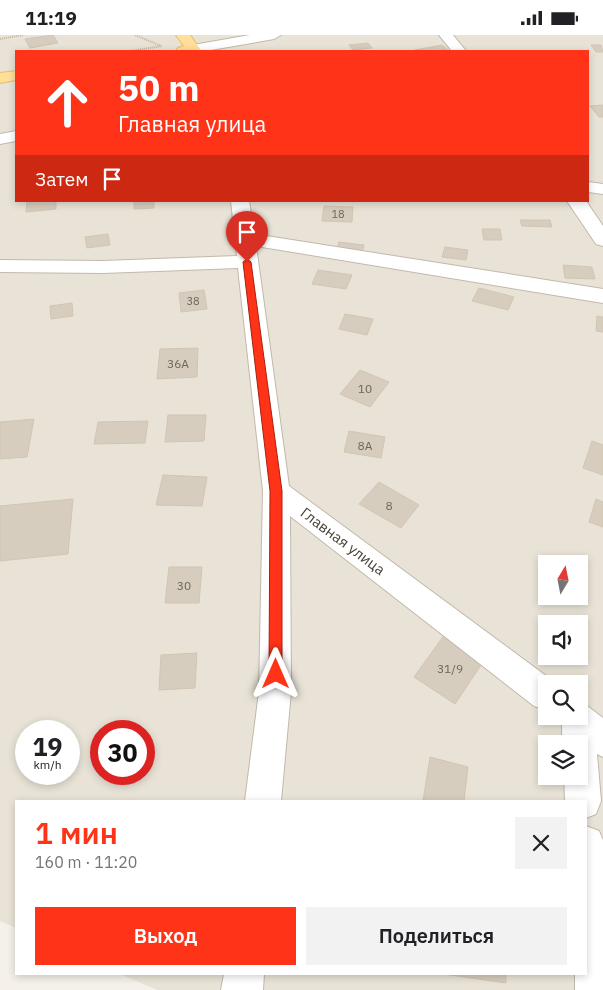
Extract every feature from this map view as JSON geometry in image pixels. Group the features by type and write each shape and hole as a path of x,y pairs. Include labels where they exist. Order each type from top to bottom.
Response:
{"main road":[{"path":"183,35 190,50"},
{"path":"0,79 15,76"}],"street":[{"path":"195,50 274,35"},
{"path":"446,35 458,50"},
{"path":"0,139 15,136"},
{"path":"589,187 603,189"},
{"path":"240,202 276,491 276,692 263,800"},
{"path":"577,202 603,240"},
{"path":"0,266 103,267 246,250 603,296"},
{"name":"Главная улица","path":"276,491 538,689"},
{"path":"583,800 585,725"},
{"path":"587,859 596,990"},
{"path":"242,990 244,975"}],"path":[{"path":"0,39 23,35"},
{"path":"135,35 162,46 136,50"}],"shaded area":[{"path":"0,35 603,35 603,990 157,990 122,975 587,975 587,800 15,800 15,928 0,921"}],"building":[{"path":"53,35 58,43 30,48 25,39"},
{"path":"368,43 372,48 353,50 349,45"},
{"path":"442,45 448,50 415,50"},
{"path":"591,45 601,45 603,52 596,52"},
{"path":"603,105 603,117 599,117 590,106"},
{"path":"27,202 56,202 56,209 26,212"},
{"path":"134,202 154,202 154,208 134,209"},
{"path":"324,206 353,207 352,222 322,221"},
{"path":"520,220 550,220 552,227 522,226"},
{"path":"482,229 500,229 502,240 484,240"},
{"path":"108,234 110,245 87,248 85,237"},
{"path":"339,242 364,245 362,252 337,249"},
{"path":"445,247 468,250 466,260 442,257"},
{"path":"563,265 592,267 595,279 565,278"},
{"path":"318,270 352,275 346,289 312,284"},
{"path":"479,288 514,297 508,310 472,301"},
{"path":"204,290 207,309 181,312 179,293"},
{"path":"72,303 73,316 51,319 50,306"},
{"path":"345,314 373,319 367,335 339,329"},
{"path":"597,316 603,317 603,332 596,331"},
{"path":"198,348 197,377 157,379 160,349"},
{"path":"360,370 389,382 370,407 340,394"},
{"path":"168,415 206,415 204,441 165,442"},
{"path":"34,419 27,457 0,459 0,422"},
{"path":"148,421 145,443 94,444 98,422"},
{"path":"349,431 385,437 381,458 344,452"},
{"path":"592,441 603,445 603,475 583,468"},
{"path":"163,475 207,477 202,506 156,505"},
{"path":"379,482 419,505 401,528 359,504"},
{"path":"73,499 68,554 0,561 0,506"},
{"path":"596,499 603,502 603,527 589,522"},
{"path":"169,567 202,567 199,603 165,603"},
{"path":"445,634 485,659 455,704 414,677"},
{"path":"197,653 195,688 159,690 161,655"},
{"path":"430,757 468,767 464,800 423,800"},
{"path":"450,975 506,975 506,983"}],"route":[{"path":"247,262 276,491 276,674"}]}
